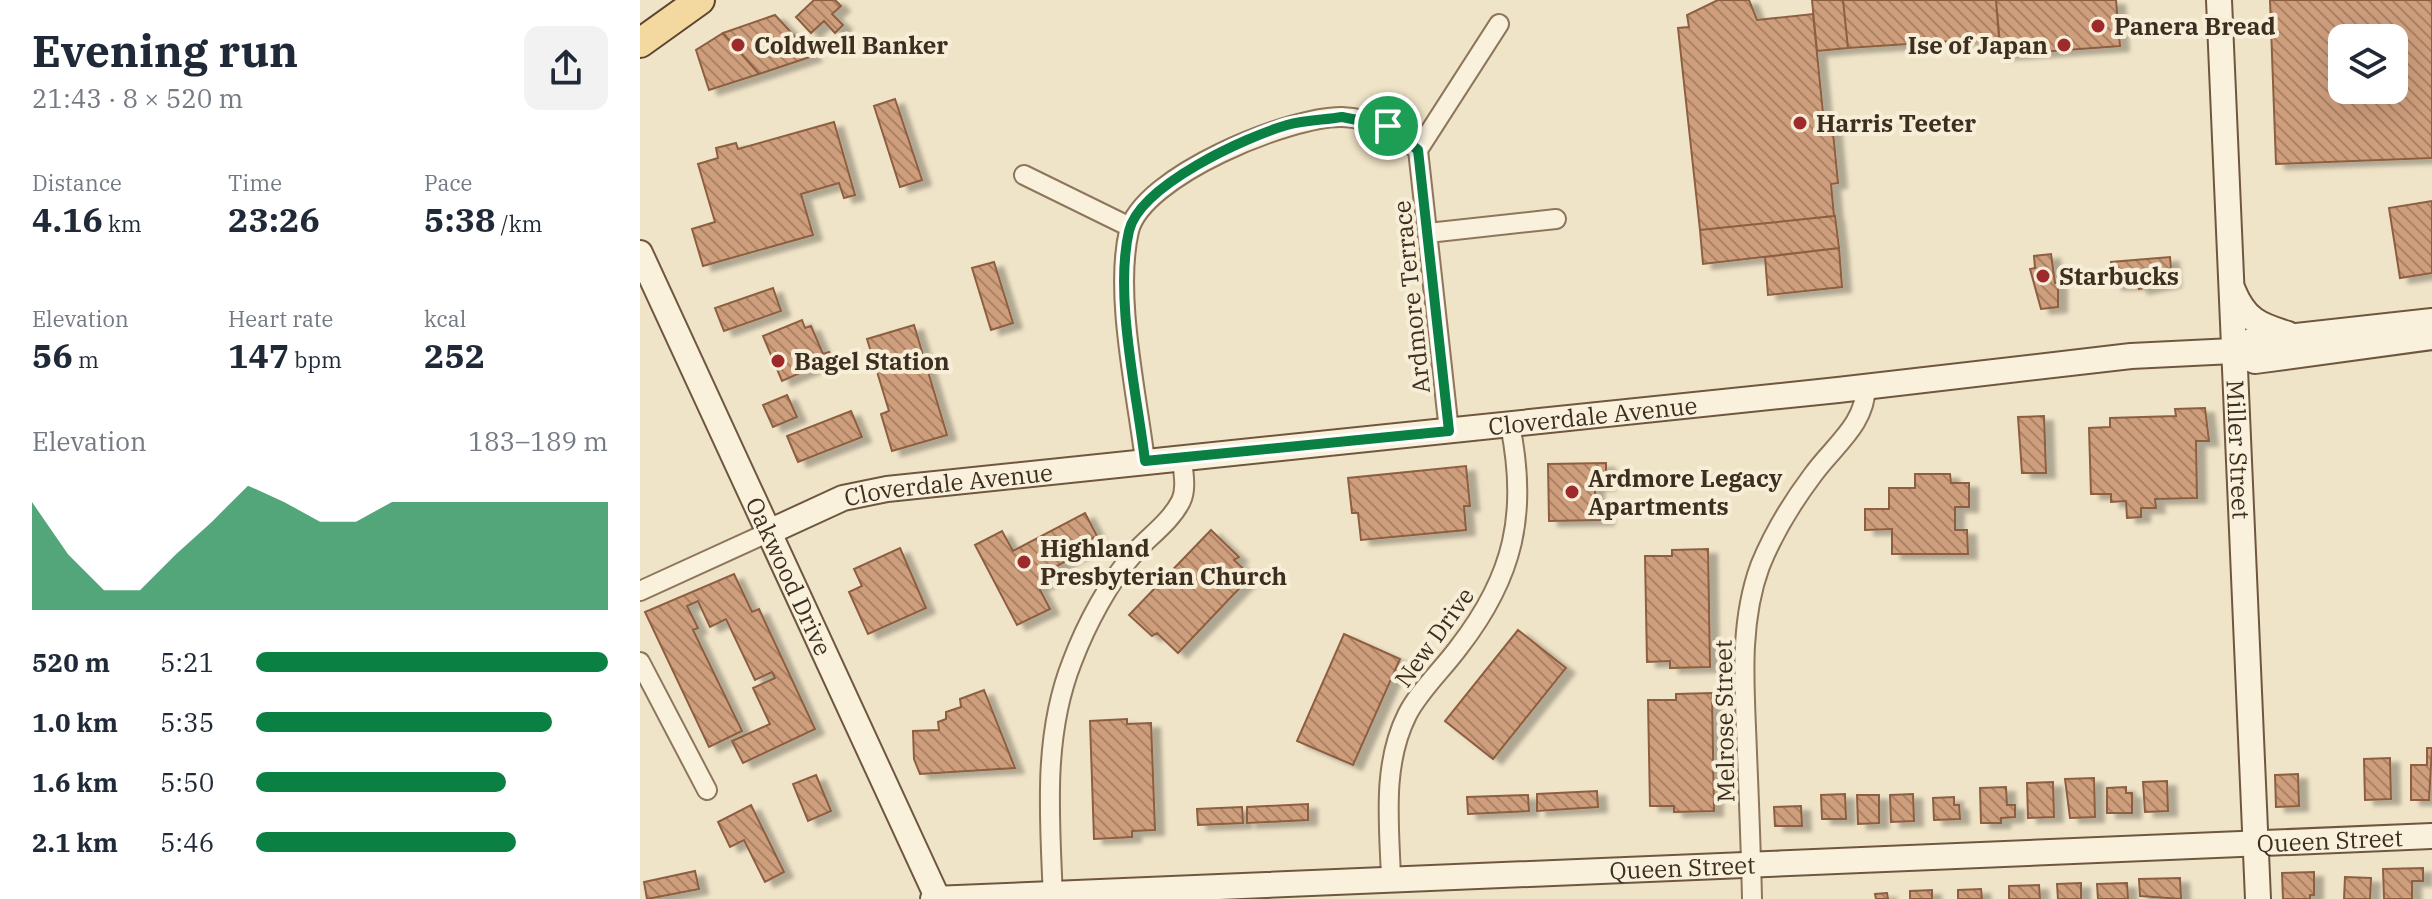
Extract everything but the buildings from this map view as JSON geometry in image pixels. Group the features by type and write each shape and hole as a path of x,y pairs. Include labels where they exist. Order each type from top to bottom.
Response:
{"main road":[{"path":"640,43 700,0"}],"street":[{"name":"Miller Street","path":"2219,0 2258,899"},
{"path":"1145,461 1124,269 1130,227 1160,189 1186,169 1287,125 1342,117 1388,126 1418,150 1499,24"},
{"name":"Ardmore Terrace","path":"1418,150 1449,431"},
{"path":"1024,175 1130,227"},
{"path":"1428,233 1556,219"},
{"name":"Oakwood Drive","path":"640,253 936,899"},
{"path":"2229,279 2249,319 2262,327 2294,335"},
{"name":"Cloverdale Avenue","path":"2233,351 2251,341 2432,321"},
{"name":"Cloverdale Avenue","path":"769,532 843,498 887,489 1510,425 2146,354 2233,351 2255,361 2432,337"},
{"name":"Melrose Street","path":"1752,899 1744,668 1752,594 1760,568 1790,507 1859,421 1865,406 1866,386"},
{"name":"New Drive","path":"1391,877 1389,788 1392,761 1407,714 1480,618 1510,555 1520,490 1510,425"},
{"path":"1052,896 1050,774 1058,709 1072,662 1099,606 1134,553 1166,522 1182,499 1182,458"},
{"path":"640,591 769,532"},
{"path":"640,662 707,790"},
{"name":"Queen Street","path":"936,899 1052,896 1391,877 2432,836"}],"place":[{"name":"Panera Bread","path":"2098,26"},
{"name":"Coldwell Banker","path":"738,45"},
{"name":"Ise of Japan","path":"2064,45"},
{"name":"Harris Teeter","path":"1800,123"},
{"name":"Starbucks","path":"2043,276"},
{"name":"Bagel Station","path":"778,361"},
{"name":"Ardmore Legacy Apartments","path":"1572,492"},
{"name":"Highland Presbyterian Church","path":"1024,562"}],"route":[{"path":"1342,117 1388,126 1418,150 1449,431 1145,461 1124,269 1130,227 1160,189 1186,169 1287,125 1342,117"}]}
